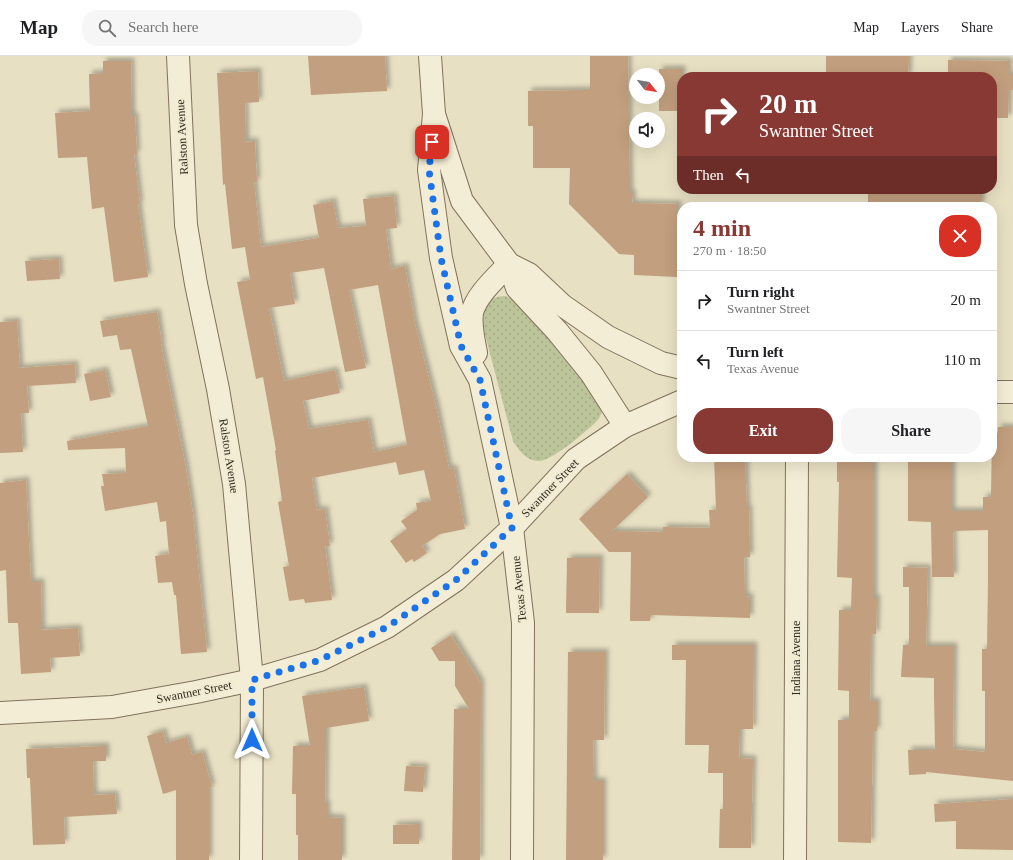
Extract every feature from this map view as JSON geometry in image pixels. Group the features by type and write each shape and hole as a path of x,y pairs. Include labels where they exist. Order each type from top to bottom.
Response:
{"street":[{"name":"Ralston Avenue","path":"178,56 186,225 196,284 218,389 234,484 252,680 251,860"},
{"name":"Texas Avenue","path":"430,56 434,114 429,170 441,258 461,346 480,380 512,528 523,623 522,860"},
{"name":"Texas Avenue","path":"434,114 462,201 509,264 517,288 557,331 592,373 625,426"},
{"name":"Texas Avenue","path":"509,264 529,274 562,305 608,337 661,362 677,367"},
{"path":"480,380 472,330 472,313 477,302 509,264"},
{"path":"997,392 1013,392"},
{"name":"Swantner Street","path":"0,713 112,707 252,680 320,660 387,627 456,580 512,528 576,459 625,426 677,403"},
{"name":"Indiana Avenue","path":"794,860 797,462"}],"green space":[{"path":"506,296 514,301 561,348 599,402 602,412 595,423 584,433 545,460 534,461 530,459 520,451 513,441 483,327 484,309 486,305 493,299"}],"building":[{"path":"308,56 385,56 387,91 311,95"},
{"path":"590,56 628,56 630,193 633,193 632,203 677,204 677,277 634,275 634,255 619,254 569,204 570,168 533,168 533,126 528,126 528,91 590,90"},
{"path":"826,56 909,56 908,72 826,72"},
{"path":"948,60 1009,61 1009,75 1013,75 1013,90 1009,90 1008,118 997,118 997,72 948,72"},
{"path":"103,61 131,61 132,116 135,116 137,154 134,154 140,204 138,204 148,277 114,282 104,207 92,209 87,157 58,158 55,113 90,111 89,74 103,73"},
{"path":"665,69 682,69 682,72 677,72 677,111 659,111 659,104 665,104"},
{"path":"258,71 259,102 245,103 246,142 255,141 257,182 254,182 261,247 319,238 313,205 333,201 338,228 366,226 363,199 394,196 397,228 386,229 391,269 405,266 415,324 436,406 449,469 454,468 465,529 440,534 422,546 427,553 414,562 412,559 406,563 390,541 407,529 401,521 417,510 416,503 431,501 424,470 399,475 396,462 312,478 317,510 325,509 330,546 325,546 332,600 305,603 304,599 289,601 283,567 289,566 278,502 282,501 276,450 263,377 256,379 237,282 250,280 245,247 232,249 225,184 223,185 217,73","holes":["324,268 345,372 366,368 349,290 378,285 407,445 374,452 368,420 309,429 303,401 340,393 335,370 284,381 269,308 295,304 290,273"]},
{"path":"868,194 981,194 981,202 868,202"},
{"path":"59,259 60,279 27,281 25,261"},
{"path":"157,312 161,344 186,468 193,514 207,652 181,654 176,595 174,595 172,582 158,583 155,556 169,554 166,521 160,522 157,502 105,511 101,486 104,486 102,474 126,473 125,448 68,450 67,441 148,426 131,349 120,350 117,335 103,337 100,321"},
{"path":"17,321 20,368 75,364 76,383 27,386 29,413 21,413 23,452 0,453 0,322"},
{"path":"105,370 111,397 90,401 84,374"},
{"path":"998,427 1013,427 1013,781 926,772 926,774 909,775 908,750 935,750 934,678 901,677 903,645 909,645 909,587 903,587 903,567 928,568 926,646 954,646 953,749 985,752 985,691 982,691 982,649 987,649 988,530 953,531 954,577 932,577 931,522 908,521 908,462 952,462 952,511 983,511 983,497 991,497 992,462 997,462"},
{"path":"714,462 745,462 747,509 749,509 750,557 744,557 745,596 750,597 750,618 651,615 650,621 630,621 631,552 609,552 579,519 627,474 648,497 612,531 663,532 663,527 710,528 709,510 716,510"},
{"path":"837,462 874,462 874,598 877,598 876,634 871,634 870,701 877,701 877,731 873,731 871,843 838,842 838,720 849,720 849,691 838,690 839,610 851,610 852,578 837,577 839,482 837,482"},
{"path":"26,480 31,582 41,582 42,630 78,628 80,656 50,658 51,672 21,674 18,623 8,623 6,570 0,571 0,483"},
{"path":"567,558 600,558 599,613 566,613"},
{"path":"451,635 481,683 480,860 452,860 454,709 469,709 455,686 455,661 439,661 431,648"},
{"path":"672,645 754,645 753,729 740,729 739,758 753,759 751,848 719,848 720,809 723,809 723,773 708,773 709,745 685,745 686,660 672,660"},
{"path":"568,652 605,652 604,740 593,740 594,781 603,781 603,860 566,860"},
{"path":"364,687 369,721 326,728 325,804 327,804 327,817 342,818 342,860 298,860 298,835 296,835 296,794 292,794 293,746 310,746 302,696"},
{"path":"163,731 166,743 187,737 192,755 202,752 212,787 209,788 209,860 176,860 176,790 163,794 147,736"},
{"path":"106,746 106,761 93,761 94,795 115,794 117,814 64,817 65,844 33,845 30,778 27,778 26,749"},
{"path":"406,766 425,767 423,792 404,791"},
{"path":"1013,799 1013,850 956,849 956,821 935,822 934,804"},
{"path":"419,824 419,844 393,844 393,825"}],"route":[{"path":"252,740 252,680 320,660 387,627 456,580 512,528 480,380 461,346 441,258 429,170 432,142"}]}
